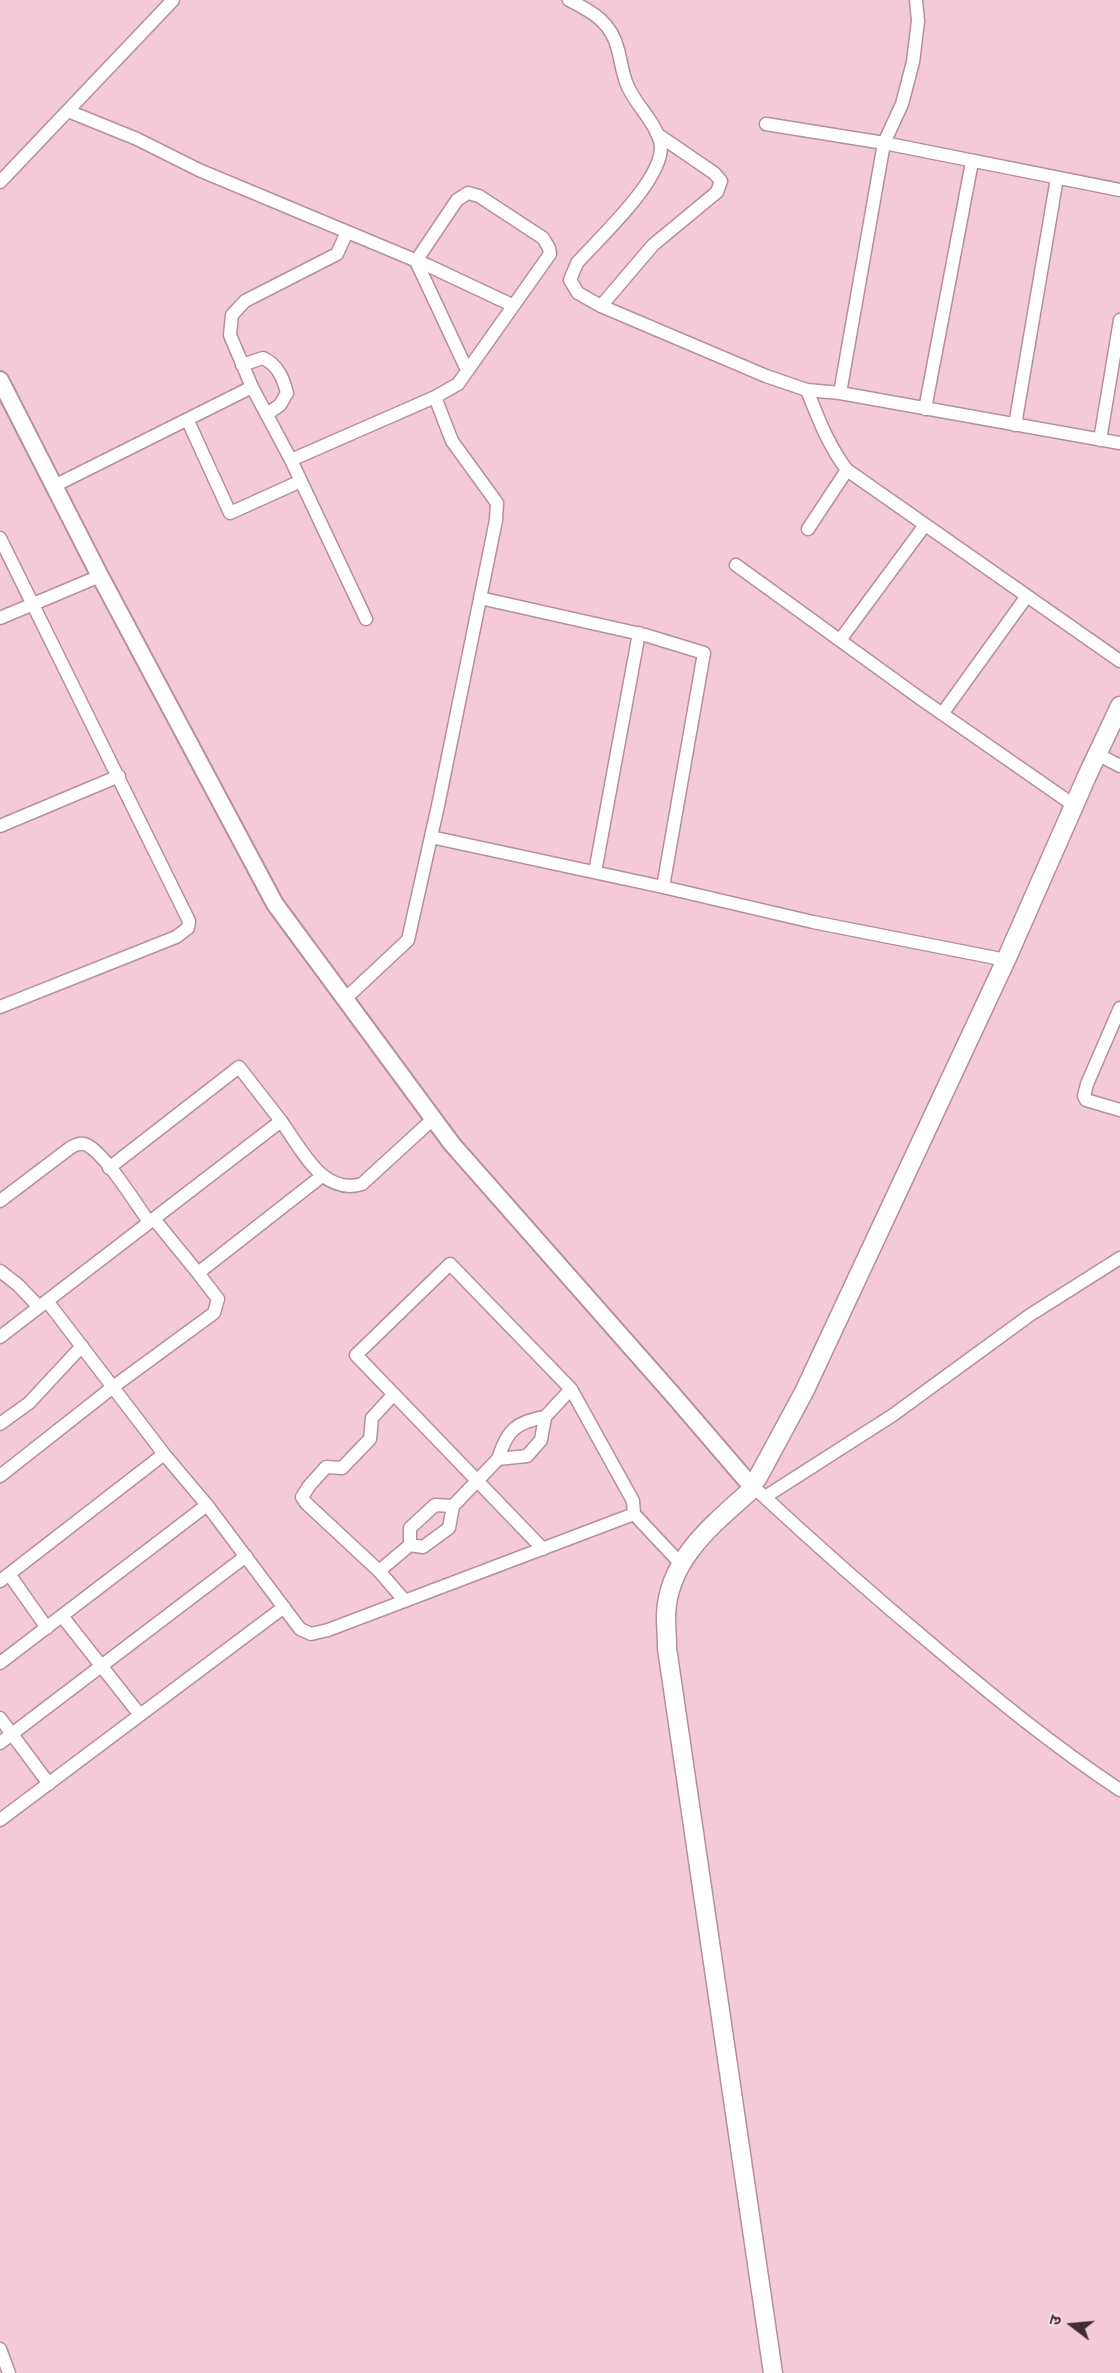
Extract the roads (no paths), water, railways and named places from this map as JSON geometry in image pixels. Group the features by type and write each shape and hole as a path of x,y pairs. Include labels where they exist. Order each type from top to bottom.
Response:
{"main road":[{"path":"773,2373 667,1648 666,1614 670,1590 680,1563 700,1538 755,1488 804,1392 1006,960 1120,706"}],"street":[{"path":"0,182 173,0"},
{"path":"569,0 588,9 606,24 615,40 626,83 657,134 661,150 658,162 645,187 577,263 570,280 572,287 578,293 601,306 766,376 807,390 840,393 1120,443"},
{"path":"840,393 884,143 902,104 913,62 918,21 916,0"},
{"path":"68,111 137,140 199,170 416,261 512,305"},
{"path":"766,124 884,143 1120,190"},
{"path":"601,306 653,245 717,192 721,186 721,181 714,173 657,134"},
{"path":"925,409 972,162"},
{"path":"1015,425 1058,178"},
{"path":"291,460 435,397 458,384 512,305 547,261 549,248 543,238 473,193 462,195 457,200 416,261"},
{"path":"347,232 337,254 245,301 232,315 230,335 252,387 291,460 366,619"},
{"path":"416,261 467,370"},
{"path":"1100,440 1120,320"},
{"path":"242,365 264,358 274,363 284,382 287,393 280,405 267,414"},
{"path":"0,380 100,576 275,904 452,1144 755,1488 831,1560 989,1693 1075,1760 1120,1790"},
{"path":"54,486 252,387"},
{"path":"807,390 824,434 847,470 1120,661"},
{"path":"345,999 408,940 496,520 496,504 452,441 435,397"},
{"path":"188,421 230,513 301,481"},
{"path":"808,529 847,470"},
{"path":"840,640 925,525"},
{"path":"0,538 181,900 189,921 188,928 176,937 0,1007"},
{"path":"736,565 1074,806"},
{"path":"0,618 100,576"},
{"path":"942,714 1027,596"},
{"path":"480,598 639,633 704,654 663,887"},
{"path":"595,872 639,633"},
{"path":"1097,754 1120,766"},
{"path":"0,826 119,776"},
{"path":"431,837 813,922 1006,960"},
{"path":"1120,1008 1084,1096 1086,1100 1120,1110"},
{"path":"109,1167 239,1067 322,1176 340,1187 362,1184 433,1119"},
{"path":"0,1337 281,1121"},
{"path":"0,1201 75,1145 88,1145 109,1167 218,1299 214,1313 113,1387 0,1476"},
{"path":"198,1273 322,1176"},
{"path":"755,1488 893,1416 1030,1315 1120,1258"},
{"path":"543,1549 356,1355 450,1264 571,1389 633,1501 634,1514 680,1563"},
{"path":"0,1271 43,1304 82,1346 164,1454 207,1505 300,1629 311,1634 328,1630 634,1514"},
{"path":"0,1424 29,1402 82,1346"},
{"path":"498,1459 527,1456 541,1440 545,1417 571,1389"},
{"path":"394,1394 372,1418 370,1439 342,1468 326,1467 309,1485 302,1497 379,1571 405,1601"},
{"path":"379,1571 410,1545 423,1547 449,1528 453,1506 498,1459 504,1440 523,1421 545,1417"},
{"path":"46,1628 5,1577 164,1454"},
{"path":"0,1663 207,1505"},
{"path":"410,1545 410,1528 435,1505 453,1506"},
{"path":"0,1743 246,1557"},
{"path":"0,1820 284,1607"},
{"path":"62,1616 103,1665 140,1715"},
{"path":"0,1718 49,1784"},
{"path":"0,2349 9,2373"}]}
